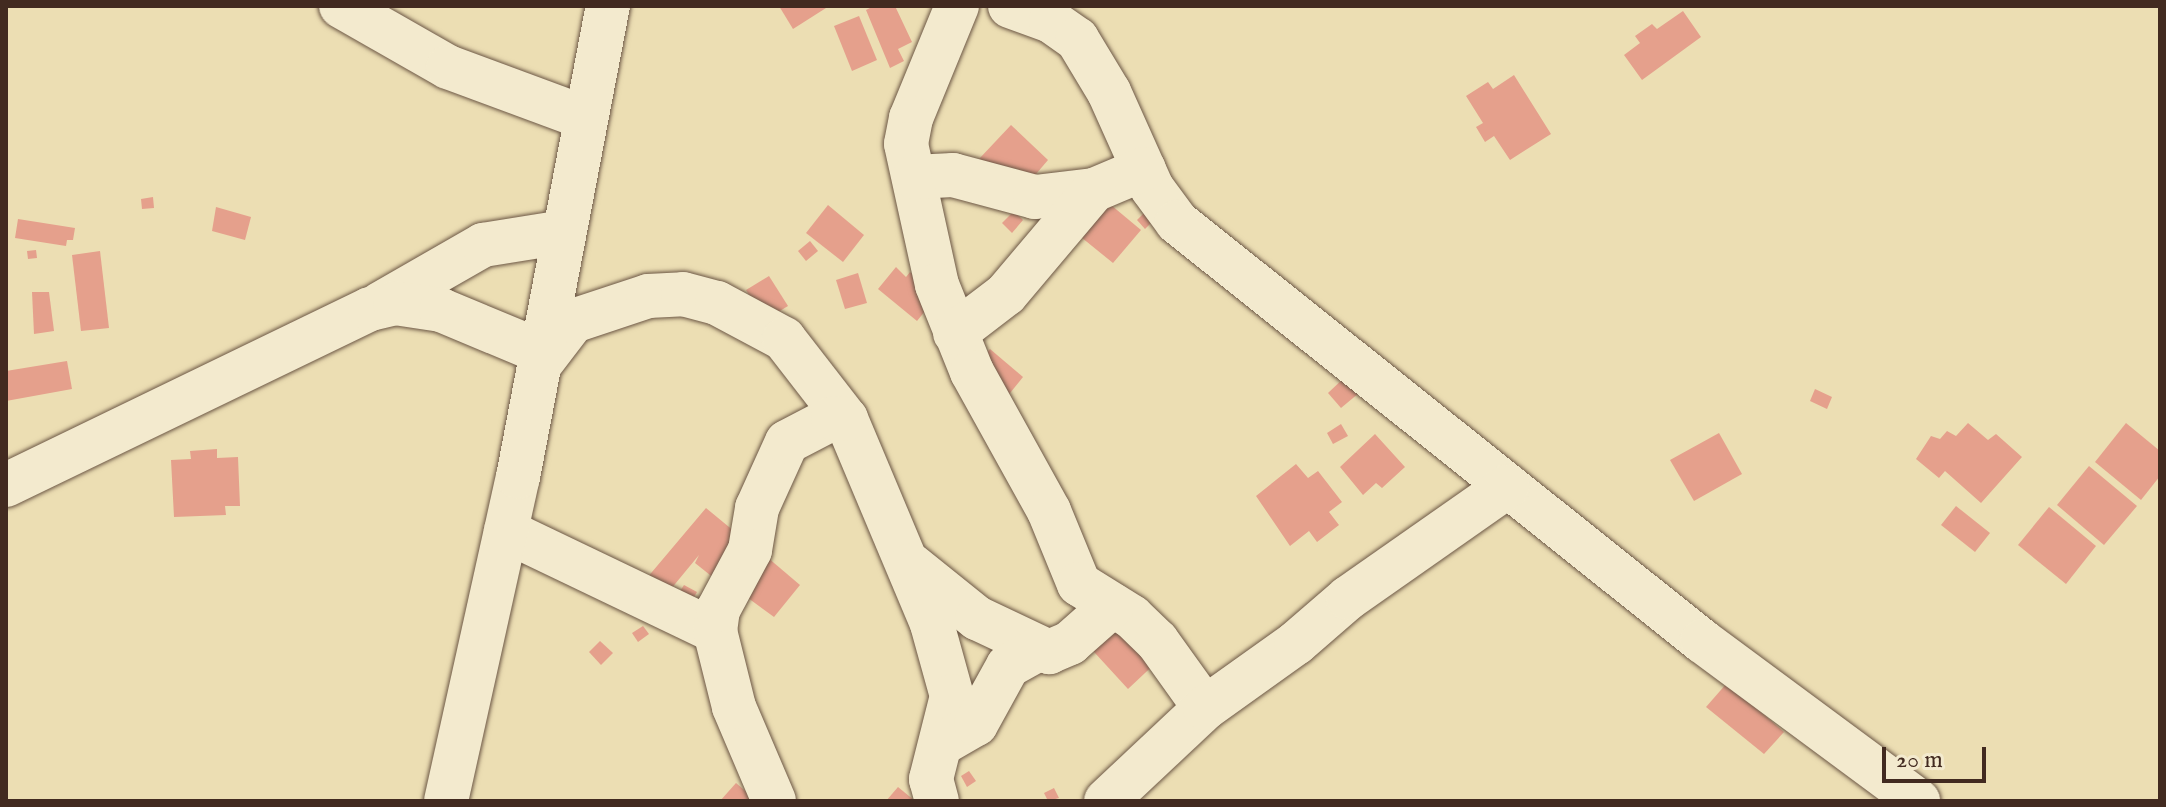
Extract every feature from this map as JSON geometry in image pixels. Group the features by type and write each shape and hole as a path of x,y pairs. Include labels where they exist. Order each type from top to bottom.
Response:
{"street":[{"path":"341,6 448,67 583,117"},
{"path":"446,801 506,531 541,359 583,117 608,6"},
{"path":"957,6 911,118 906,144 926,248 955,333 1024,459 1079,584 1113,605 1157,641 1205,708"},
{"path":"1033,9 1077,39 1109,92 1161,205 1177,222 1702,641 1918,801"},
{"path":"914,177 953,175 1035,197 1094,190 1144,169"},
{"path":"955,333 1006,294 1094,190"},
{"path":"12,476 370,309 483,245 564,232"},
{"path":"541,359 573,321 648,296 683,294 717,303 784,339 846,419 910,564 952,696 943,743 931,779 937,801"},
{"path":"370,309 395,303 441,310 541,359"},
{"path":"774,801 734,707 715,631 723,593 750,550 757,508 778,455 803,431 833,418 846,419"},
{"path":"1106,801 1205,708 1284,652 1348,598 1508,486"},
{"path":"506,531 715,631"},
{"path":"910,564 977,618 1039,649 1060,650 1113,605"},
{"path":"943,743 976,724 1008,666 1039,649"}],"building":[{"path":"779,6 825,6 826,8 793,29"},
{"path":"874,6 895,6 912,42 898,49 904,61 890,68 866,10"},
{"path":"1683,11 1701,37 1642,80 1624,55 1640,43 1635,36 1652,24 1657,29"},
{"path":"859,16 877,60 852,71 834,26"},
{"path":"1514,75 1551,134 1510,160 1494,136 1485,142 1476,127 1483,123 1466,96 1488,82 1493,89"},
{"path":"1011,125 1048,160 1019,194 979,159"},
{"path":"1099,195 1141,230 1113,263 1071,229"},
{"path":"153,197 154,208 142,209 141,199"},
{"path":"828,205 864,235 843,262 806,233"},
{"path":"216,207 251,217 245,240 212,231"},
{"path":"1014,211 1023,220 1012,233 1002,223"},
{"path":"1145,212 1153,221 1145,229 1137,220"},
{"path":"18,219 75,228 73,240 67,240 66,246 15,238"},
{"path":"810,241 818,251 806,261 798,251"},
{"path":"36,250 37,258 28,259 27,251"},
{"path":"100,251 109,328 81,331 72,255"},
{"path":"896,267 906,277 910,272 938,295 917,321 878,289"},
{"path":"858,273 867,303 845,309 836,280"},
{"path":"769,276 788,306 765,320 746,290"},
{"path":"32,292 49,292 54,331 34,334"},
{"path":"990,349 1023,377 1006,398 973,369"},
{"path":"67,361 72,389 6,401 6,371"},
{"path":"1345,377 1359,393 1341,408 1328,393"},
{"path":"1815,389 1832,397 1827,409 1810,401"},
{"path":"1968,423 1988,440 1996,434 2022,457 1981,503 1945,471 1939,478 1916,459 1931,436 1940,439 1947,431 1956,436"},
{"path":"2126,423 2160,451 2160,476 2141,500 2095,462"},
{"path":"1341,424 1348,436 1333,444 1327,433"},
{"path":"1719,433 1742,474 1694,501 1670,460"},
{"path":"1375,434 1405,467 1382,488 1376,483 1363,495 1340,467"},
{"path":"217,449 217,458 238,457 240,506 225,506 226,515 174,517 171,460 191,459 190,451"},
{"path":"1296,464 1308,478 1318,471 1342,502 1329,512 1339,525 1317,542 1309,531 1290,546 1256,496"},
{"path":"2089,466 2137,506 2104,545 2057,505"},
{"path":"1956,506 1990,533 1975,552 1941,525"},
{"path":"2049,507 2096,546 2066,584 2018,545"},
{"path":"706,508 746,541 715,579 695,563 699,555 661,601 641,585"},
{"path":"761,552 800,585 774,617 740,592"},
{"path":"684,585 697,592 688,607 675,599"},
{"path":"1118,610 1162,657 1128,689 1084,641"},
{"path":"643,626 649,634 638,642 632,633"},
{"path":"600,641 613,653 601,665 589,652"},
{"path":"1727,683 1784,732 1764,754 1706,707"},
{"path":"969,771 976,781 967,787 961,776"},
{"path":"736,783 757,801 720,801"},
{"path":"898,787 915,801 886,801"},
{"path":"1054,788 1059,798 1048,801 1044,793"}]}
